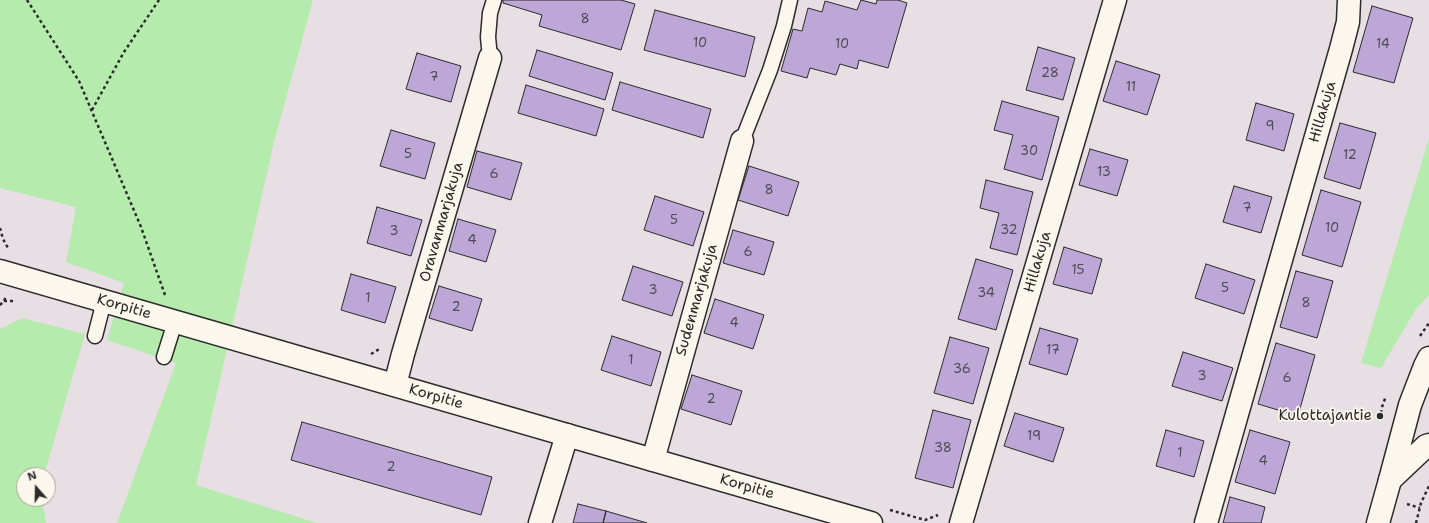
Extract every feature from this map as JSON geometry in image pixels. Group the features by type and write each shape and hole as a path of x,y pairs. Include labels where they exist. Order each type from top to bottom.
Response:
{"street":[{"name":"Hillakuja","path":"961,523 1115,0"},
{"name":"Hillakuja","path":"1206,523 1341,49 1348,22 1348,0"},
{"name":"Oravanmarjakuja","path":"395,385 405,346 490,58"},
{"name":"Sudenmarjakuja","path":"653,460 742,141"},
{"name":"Korpitie","path":"0,271 871,523"},
{"path":"1378,523 1410,405 1428,362"},
{"path":"540,523 567,435"},
{"path":"1390,480 1429,444"}],"lane":[{"path":"490,58 488,37 490,13 494,0"},
{"path":"742,141 770,70 784,26 790,0"},
{"path":"95,336 104,301"},
{"path":"164,357 175,322"}],"path":[{"path":"27,0 79,80 141,227 166,299"},
{"path":"92,110 124,52 159,0"},
{"path":"1416,523 1421,503 1429,486"}],"green space":[{"path":"0,0 313,0 274,142 196,485 317,523 117,523 176,363 107,340 124,283 66,262 76,207 0,188"},
{"path":"1429,138 1429,295 1416,309 1381,368 1361,363"},
{"path":"22,318 85,334 46,467 16,467 16,507 43,507 46,523 0,523 0,329"}],"building":[{"path":"503,0 621,0 635,4 621,50 539,26 542,15 503,3"},
{"path":"861,0 876,4 877,0 898,0 907,3 888,68 859,60 857,69 840,64 836,75 810,68 807,78 781,71 793,29 802,31 808,8 822,12 825,1 857,10"},
{"path":"1372,6 1413,18 1394,83 1353,72"},
{"path":"655,10 755,37 745,77 644,50"},
{"path":"1038,47 1075,58 1063,100 1026,90"},
{"path":"537,50 613,73 605,100 529,76"},
{"path":"417,53 461,66 451,102 406,89"},
{"path":"1116,61 1160,75 1147,115 1103,101"},
{"path":"620,82 711,109 703,138 612,110"},
{"path":"526,85 604,109 596,136 518,113"},
{"path":"1002,101 1059,117 1042,180 1004,169 1013,135 994,130"},
{"path":"1256,103 1294,114 1284,151 1246,140"},
{"path":"1340,123 1376,133 1360,189 1324,178"},
{"path":"391,130 435,143 425,179 380,166"},
{"path":"1090,149 1128,160 1117,196 1079,185"},
{"path":"477,151 522,163 511,200 467,187"},
{"path":"749,166 799,182 788,216 738,200"},
{"path":"986,180 1033,192 1017,255 990,248 999,213 980,208"},
{"path":"1234,186 1272,197 1261,233 1223,222"},
{"path":"1321,190 1361,202 1342,267 1302,255"},
{"path":"655,196 704,212 693,246 644,230"},
{"path":"377,207 422,220 411,256 367,243"},
{"path":"458,219 496,230 486,262 449,251"},
{"path":"733,230 774,242 764,275 723,263"},
{"path":"1064,247 1102,259 1092,294 1053,284"},
{"path":"976,259 1013,270 996,330 958,319"},
{"path":"1206,264 1255,280 1244,314 1195,298"},
{"path":"633,266 683,282 672,316 622,300"},
{"path":"1296,271 1333,281 1317,338 1280,327"},
{"path":"351,274 396,287 385,323 341,310"},
{"path":"439,286 482,299 472,331 429,318"},
{"path":"715,299 764,315 753,349 704,333"},
{"path":"1040,328 1078,339 1067,375 1029,364"},
{"path":"612,336 661,352 651,386 601,370"},
{"path":"950,337 989,348 973,404 934,393"},
{"path":"1276,343 1315,355 1298,416 1258,404"},
{"path":"1183,352 1233,368 1222,401 1172,386"},
{"path":"692,375 742,391 731,425 681,409"},
{"path":"933,410 971,420 953,488 915,478"},
{"path":"1015,413 1064,428 1053,462 1004,446"},
{"path":"302,422 492,477 481,515 291,460"},
{"path":"1166,430 1204,441 1194,477 1156,466"},
{"path":"1250,430 1290,442 1275,494 1235,482"},
{"path":"1230,497 1265,507 1261,523 1223,523"},
{"path":"578,504 606,511 603,523 573,523"},
{"path":"606,511 647,523 603,523"}],"place":[{"name":"Kulottajantie","path":"1380,416"}]}
